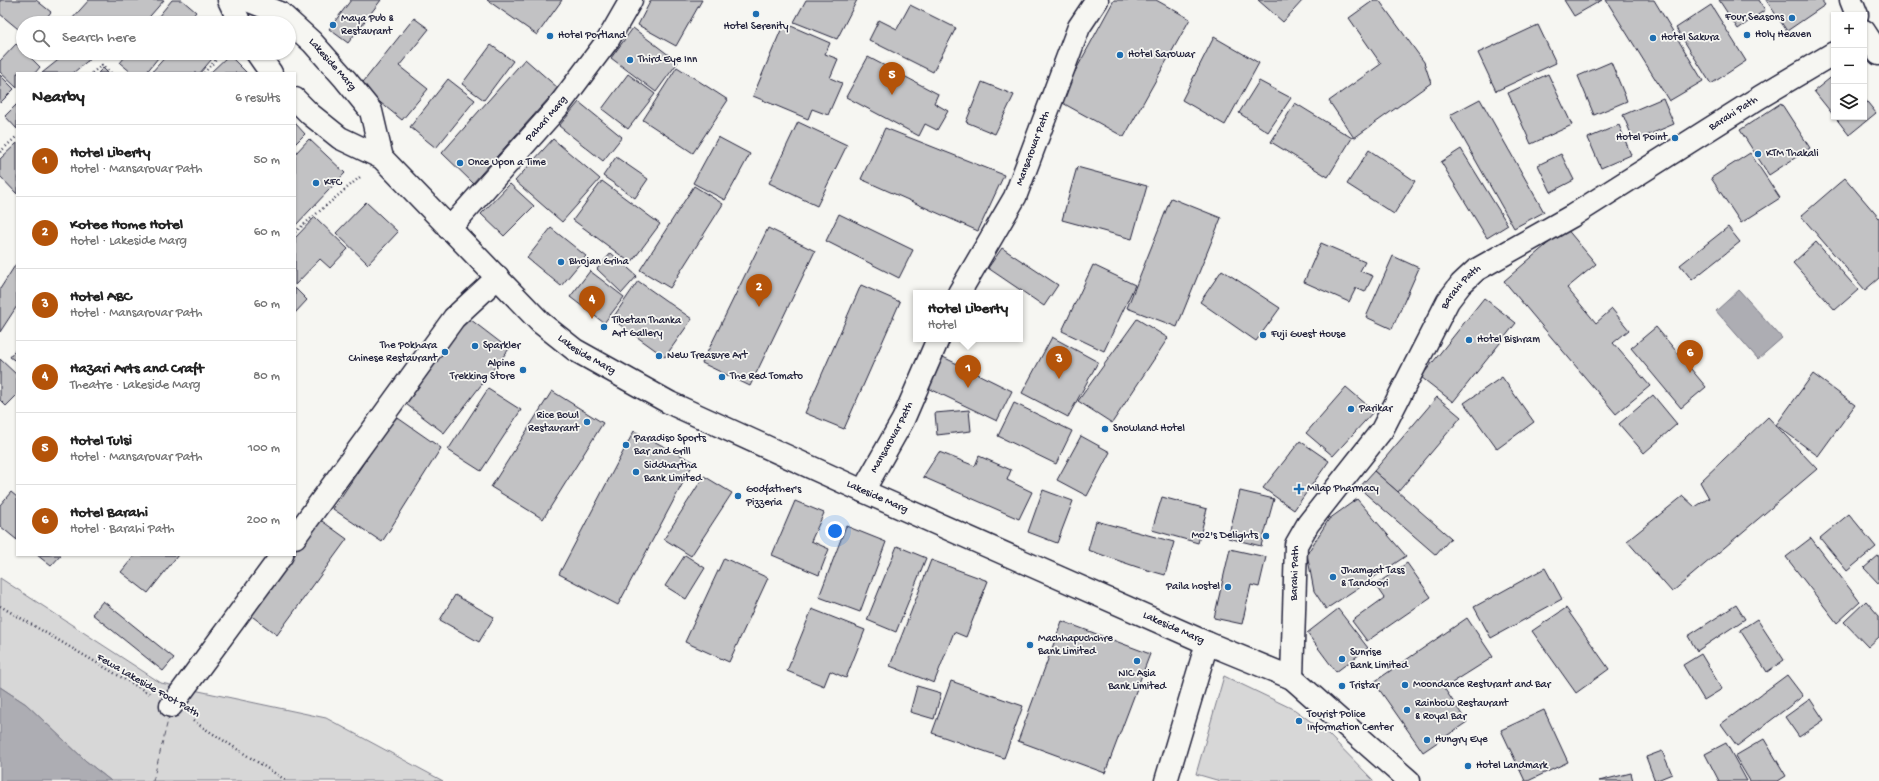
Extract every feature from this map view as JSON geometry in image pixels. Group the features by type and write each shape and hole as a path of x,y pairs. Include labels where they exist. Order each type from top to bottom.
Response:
{"street":[{"path":"230,0 237,16"},
{"name":"Lakeside Marg","path":"247,0 280,13 283,16"},
{"name":"Pahari Marg","path":"449,229 557,108 608,40 631,0"},
{"name":"Mansarovar Path","path":"961,290 1015,197 1079,27 1097,0"},
{"path":"1851,0 1856,12"},
{"name":"Lakeside Marg","path":"296,28 312,42 371,112 382,158"},
{"path":"1867,35 1879,54"},
{"name":"Barahi Path","path":"1292,678 1296,545 1308,524 1382,430 1448,301 1461,284 1476,270 1572,216 1760,97 1831,55"},
{"path":"262,60 270,72"},
{"name":"Lakeside Marg","path":"296,100 310,114 340,138 382,158 449,229 541,322 576,350 621,377 670,403 863,491 1207,643 1292,678 1409,781"},
{"path":"296,536 454,318 498,277"},
{"name":"Mansarovar Path","path":"863,491 903,420 937,342"},
{"path":"171,706 281,556"},
{"path":"1166,781 1207,643"}],"path":[{"path":"205,72 216,60"},
{"path":"93,72 102,65 110,72"},
{"path":"0,152 16,137"},
{"path":"296,231 382,158"},
{"name":"Fewa Lakeside Foot Path","path":"0,606 106,670 171,706 287,781"}],"shaded area":[{"path":"1739,290 1782,338 1758,359 1716,311"},
{"path":"0,578 161,683 326,718 443,781 111,781 86,761 26,704 0,687"},
{"path":"1224,676 1295,710 1328,734 1374,781 1220,781 1196,774"},
{"path":"0,687 26,704 86,761 111,781 0,781"}],"building":[{"path":"0,0 36,0 51,12 48,16 16,16 16,27 0,14"},
{"path":"89,0 164,0 150,16 75,16"},
{"path":"172,0 182,0 196,12 193,16 159,16"},
{"path":"351,0 381,0 348,43 329,29"},
{"path":"487,0 562,0 537,35"},
{"path":"651,0 702,0 676,46 638,25"},
{"path":"806,0 857,0 837,39 794,22"},
{"path":"1114,0 1156,0 1190,19 1124,137 1059,101"},
{"path":"1258,0 1303,0 1283,22"},
{"path":"1374,0 1379,0 1424,62 1431,83 1354,138 1329,101 1381,64 1349,18"},
{"path":"1564,0 1602,0 1574,16"},
{"name":"Hotel Sakura","path":"1606,0 1654,0 1703,81 1669,101"},
{"path":"1719,0 1759,0 1765,10 1738,29"},
{"name":"Four Seasons","path":"1766,0 1821,0 1825,5 1787,31"},
{"path":"910,5 956,28 933,72 869,40 879,20 897,29"},
{"path":"1711,5 1746,61 1711,84 1676,28"},
{"path":"414,18 429,29 399,66 428,89 402,120 360,86"},
{"path":"784,23 830,43 825,54 838,59 830,78 842,83 828,115 812,109 808,119 753,96"},
{"path":"1538,25 1556,63 1496,91 1478,53"},
{"path":"633,28 678,62 656,92 611,58"},
{"path":"1214,37 1259,63 1225,125 1182,100"},
{"path":"16,44 16,60 33,60 40,67 36,72 16,72 16,87 0,72 0,61"},
{"path":"491,45 513,61 484,100 462,84"},
{"path":"868,57 938,94 934,103 948,111 937,130 925,124 919,136 846,97"},
{"path":"525,59 558,88 473,183 442,153"},
{"path":"58,60 89,60 74,72 43,72"},
{"path":"122,60 156,60 147,72 131,72 120,63"},
{"path":"163,60 211,60 201,72 152,72"},
{"path":"224,60 234,60 246,72 211,72"},
{"path":"1611,62 1627,101 1594,115 1578,76"},
{"path":"677,67 728,100 693,153 643,120"},
{"path":"103,68 107,72 99,72"},
{"path":"628,74 655,94 628,129 602,109"},
{"path":"1548,74 1572,125 1531,144 1508,93"},
{"path":"0,75 14,89 0,103"},
{"path":"1831,77 1831,112 1814,91"},
{"path":"448,79 475,100 436,148 410,127"},
{"path":"1259,81 1291,98 1268,132 1239,113"},
{"path":"982,82 1014,95 995,134 966,122"},
{"path":"1663,98 1674,124 1634,141 1623,115"},
{"path":"1480,99 1544,212 1514,228 1450,115"},
{"path":"579,102 622,137 603,161 559,126"},
{"path":"1867,102 1876,113 1849,135 1837,120 1867,120"},
{"path":"1295,103 1352,138 1328,177 1271,142"},
{"path":"1781,103 1810,148 1769,175 1740,130"},
{"path":"16,105 16,128 5,116"},
{"path":"798,122 847,145 817,206 769,183"},
{"path":"296,124 305,134 296,143"},
{"path":"1619,125 1631,155 1601,168 1588,138"},
{"path":"885,128 1004,175 978,231 861,179"},
{"path":"718,137 750,154 725,200 693,183"},
{"path":"309,139 345,173 296,225 296,153"},
{"path":"553,139 600,179 562,222 515,181"},
{"path":"16,144 16,193 0,176 0,159"},
{"path":"1461,149 1508,225 1487,238 1441,162"},
{"path":"1369,150 1415,181 1394,214 1347,184"},
{"path":"1750,153 1780,198 1741,223 1711,178"},
{"path":"1561,154 1574,180 1551,192 1538,165"},
{"path":"616,157 648,179 635,198 603,176"},
{"path":"1077,167 1147,186 1132,239 1062,220"},
{"path":"1845,178 1879,218 1879,278 1865,290 1801,216"},
{"path":"602,181 660,224 631,263 573,220"},
{"path":"510,184 534,206 504,236 481,214"},
{"path":"694,186 723,204 670,288 640,270"},
{"path":"1171,198 1221,218 1177,327 1127,308"},
{"path":"366,202 398,232 368,264 336,233"},
{"path":"839,214 913,250 899,278 826,241"},
{"path":"315,217 348,249 330,268 320,259 296,284 296,237"},
{"path":"1728,227 1740,242 1692,280 1680,265"},
{"path":"551,228 586,256 561,286 527,258"},
{"path":"768,228 815,251 750,386 702,363"},
{"path":"1566,228 1596,264 1567,288 1596,323 1612,309 1629,330 1613,343 1650,386 1616,414 1504,281"},
{"path":"1816,242 1858,290 1835,310 1793,263"},
{"path":"1321,243 1365,262 1360,271 1373,276 1365,292 1356,288 1349,302 1304,282"},
{"path":"1002,248 1058,285 1044,306 1023,292 1023,290 1020,290 988,268"},
{"path":"611,253 637,276 622,293 597,269"},
{"path":"1393,256 1419,268 1392,329 1366,317"},
{"path":"16,264 16,308 0,332 0,289"},
{"path":"1093,265 1135,285 1104,351 1062,331"},
{"path":"1222,270 1280,308 1256,341 1200,302"},
{"path":"590,271 624,297 604,323 570,297"},
{"path":"638,281 692,319 665,357 612,319"},
{"path":"861,285 900,302 844,429 805,413"},
{"path":"296,289 307,300 296,312"},
{"path":"1484,298 1516,323 1453,402 1421,377"},
{"path":"462,313 509,349 444,433 398,398"},
{"path":"1137,319 1168,338 1112,423 1078,401"},
{"path":"1656,327 1706,387 1681,408 1631,348"},
{"path":"1052,337 1098,362 1068,417 1022,393"},
{"path":"16,349 16,361 10,357"},
{"path":"939,355 1012,391 997,421 924,386"},
{"path":"0,359 16,374 16,396 6,406 0,400"},
{"path":"1813,374 1855,405 1818,456 1776,425"},
{"path":"1502,377 1534,422 1497,449 1464,403"},
{"path":"1346,387 1374,411 1333,456 1306,433"},
{"path":"488,389 521,410 481,471 448,450"},
{"path":"552,391 603,423 543,519 491,487"},
{"path":"1653,395 1677,424 1644,453 1619,424"},
{"path":"1437,397 1461,417 1398,492 1374,471"},
{"path":"1014,403 1072,431 1056,464 998,436"},
{"path":"969,410 971,431 937,435 935,413"},
{"path":"395,416 441,448 382,542 333,509"},
{"path":"1768,417 1817,469 1672,592 1627,541 1683,496 1695,507 1709,498 1700,482"},
{"path":"634,431 694,462 618,605 559,574"},
{"path":"1081,436 1110,452 1087,496 1057,480"},
{"path":"1300,441 1329,461 1294,510 1263,488"},
{"path":"939,452 975,466 979,456 1011,470 1007,480 1032,492 1019,519 923,477"},
{"path":"1374,471 1451,538 1436,555 1359,488"},
{"path":"704,476 732,493 691,556 664,539"},
{"path":"1043,490 1073,501 1057,543 1028,532"},
{"path":"1240,491 1274,499 1261,546 1228,538"},
{"path":"11,492 16,496 16,539 0,526 0,505"},
{"path":"1162,497 1207,509 1198,543 1152,530"},
{"path":"1357,499 1406,556 1326,609 1314,591 1307,554 1329,519"},
{"path":"795,501 824,513 811,541 829,549 819,575 772,555"},
{"path":"1849,514 1876,547 1847,571 1820,538"},
{"path":"315,516 347,539 277,635 245,611 285,556 296,556 296,542"},
{"path":"1096,521 1174,542 1165,575 1088,550"},
{"path":"846,526 886,542 860,612 819,597"},
{"path":"1811,538 1860,602 1837,623 1786,557"},
{"path":"897,546 926,558 896,632 867,620"},
{"path":"1230,549 1266,557 1259,587 1251,585 1242,624 1214,618"},
{"path":"685,555 705,568 686,599 665,586"},
{"path":"1879,555 1879,584 1864,568"},
{"path":"38,556 60,556 51,566"},
{"path":"134,556 177,556 148,593 121,572"},
{"path":"724,558 768,578 729,662 685,642"},
{"path":"931,560 988,581 966,637 954,632 934,683 890,666"},
{"path":"1407,563 1431,597 1367,641 1352,621 1384,598 1375,585"},
{"path":"1545,568 1562,599 1491,638 1474,607"},
{"path":"455,595 494,617 479,642 440,620"},
{"path":"103,601 174,658 163,671 92,614"},
{"path":"1866,601 1879,616 1879,637 1868,647 1844,622"},
{"path":"1736,605 1745,619 1697,651 1688,636"},
{"path":"1566,608 1609,669 1576,693 1532,631"},
{"path":"812,609 865,630 846,678 830,671 824,686 787,671"},
{"path":"1338,609 1368,648 1336,672 1307,633"},
{"path":"1467,618 1493,657 1444,688 1467,722 1423,752 1374,682"},
{"path":"1757,619 1784,660 1767,672 1740,630"},
{"path":"1062,621 1150,654 1105,773 1018,741"},
{"path":"1701,654 1722,689 1704,700 1683,665"},
{"path":"1787,675 1803,696 1737,746 1721,724"},
{"path":"951,681 1023,706 1004,758 932,733"},
{"path":"917,686 941,693 934,719 910,712"},
{"path":"1810,699 1824,720 1799,737 1785,717"},
{"path":"1544,710 1568,762 1528,781 1525,781 1501,730"},
{"path":"1764,739 1786,776 1778,781 1750,781 1735,756"},
{"path":"1726,743 1747,781 1719,781 1705,754"},
{"path":"1662,751 1672,774 1655,781 1646,757"},
{"path":"1631,773 1633,781 1599,781"}],"ferry route":[{"path":"153,781 169,716"}],"place":[{"name":"Hotel Serenity","path":"756,14"},
{"name":"Four Seasons","path":"1792,18"},
{"name":"Maya Pub & Restaurant","path":"333,25"},
{"name":"Holy Heaven","path":"1747,35"},
{"name":"Hotel Portland","path":"550,36"},
{"name":"Hotel Sakura","path":"1653,38"},
{"name":"Hotel Sarowar","path":"1120,55"},
{"name":"Third Eye Inn","path":"630,60"},
{"name":"Hotel Tulsi","path":"892,95"},
{"name":"Hotel Point","path":"1675,138"},
{"name":"KTM Thakali","path":"1758,154"},
{"name":"Once Upon a Time","path":"460,163"},
{"name":"KFC","path":"316,183"},
{"name":"Bhojan Griha","path":"561,262"},
{"name":"Kotee Home Hotel","path":"759,307"},
{"name":"Hazari Arts and Craft","path":"592,319"},
{"name":"Tibetan Thanka Art Gallery","path":"604,327"},
{"name":"Fuji Guest House","path":"1263,335"},
{"name":"Hotel Bishram","path":"1469,340"},
{"name":"Sparkler","path":"475,346"},
{"name":"The Pokhara Chinese Restaurant","path":"445,352"},
{"name":"New Treasure Art","path":"659,356"},
{"name":"Alpine Trekking Store","path":"523,370"},
{"name":"Hotel Barahi","path":"1690,373"},
{"name":"The Red Tomato","path":"722,377"},
{"name":"Hotel ABC","path":"1059,379"},
{"name":"Hotel Liberty","path":"968,388"},
{"name":"Parikar","path":"1351,409"},
{"name":"Rice Bowl Restaurant","path":"587,422"},
{"name":"Snowland Hotel","path":"1105,429"},
{"name":"Paradiso Sports Bar and Grill","path":"626,445"},
{"name":"Siddhartha Bank Limited","path":"636,472"},
{"name":"Milap Pharmacy","path":"1299,489"},
{"name":"Godfather's Pizzeria","path":"738,496"},
{"name":"Mo2's Delights","path":"1266,536"},
{"name":"Jhamgat Tass & Tandoori","path":"1333,577"},
{"name":"Paila hostel","path":"1228,587"},
{"name":"Machhapuchchre Bank Limited","path":"1030,645"},
{"name":"Sunrise Bank Limited","path":"1342,659"},
{"name":"NIC Asia Bank Limited","path":"1137,661"},
{"name":"Moondance Resturant and Bar","path":"1405,685"},
{"name":"Tristar","path":"1342,686"},
{"name":"Rainbow Restaurant & Royal Bar","path":"1407,710"},
{"name":"Tourist Police Information Center","path":"1299,721"},
{"name":"Hungry Eye","path":"1427,740"},
{"name":"Hotel Landmark","path":"1468,766"}]}
